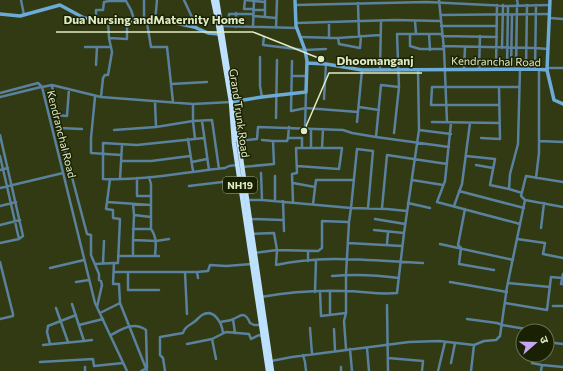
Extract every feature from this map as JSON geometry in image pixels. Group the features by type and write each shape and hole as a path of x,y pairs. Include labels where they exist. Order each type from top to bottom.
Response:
{"highway":[{"name":"Grand Trunk Road","path":"213,0 232,101 232,122 254,253 268,371"},
{"name":"Grand Trunk Road","path":"217,0 238,141 240,180 252,264 272,371"}],"street":[{"path":"21,0 24,15"},
{"path":"96,20 96,10 103,10 104,2 109,0 126,0 135,22"},
{"path":"144,0 146,23 151,47 167,47 173,102"},
{"path":"155,22 157,0"},
{"path":"184,0 197,28"},
{"path":"265,17 265,1 245,0 244,9 265,17 276,18"},
{"path":"252,27 254,0"},
{"path":"276,28 277,0"},
{"path":"295,0 296,23 305,50 307,63 305,128"},
{"path":"317,0 318,4"},
{"path":"509,189 510,174 518,144 519,87 516,47 517,0"},
{"name":"Kendranchal Road","path":"550,0 547,69 554,100 563,104"},
{"path":"296,5 348,2 358,4 366,2 392,1 449,1 508,6 550,5"},
{"name":"Kendranchal Road","path":"439,1 444,48 447,122"},
{"path":"338,38 339,44 360,48 358,4"},
{"path":"0,13 20,16 60,5 84,18 146,23 171,22 197,28 208,33 219,34"},
{"path":"496,69 497,5"},
{"path":"502,48 503,5"},
{"path":"526,69 527,5"},
{"path":"536,5 535,48 539,153 536,178"},
{"path":"508,6 507,48 509,69"},
{"path":"228,27 228,15 265,10"},
{"path":"236,14 236,27"},
{"path":"441,15 536,14 563,19"},
{"path":"509,69 512,15"},
{"path":"101,97 103,78 105,75 108,75 112,52 108,21"},
{"path":"380,70 381,21"},
{"path":"296,23 440,21"},
{"path":"109,38 127,39 126,22"},
{"path":"329,22 329,38"},
{"path":"415,22 416,34"},
{"path":"222,26 297,28"},
{"path":"441,26 497,26"},
{"path":"394,133 399,87 397,34 497,37"},
{"path":"410,34 410,46 420,49 430,50 465,47 516,47 548,49"},
{"path":"429,34 430,50"},
{"path":"300,37 338,38 380,35"},
{"path":"479,69 480,36"},
{"path":"264,38 264,45 305,50 326,49"},
{"path":"85,46 111,47"},
{"path":"96,65 97,47"},
{"path":"464,69 465,47"},
{"path":"260,57 260,86 262,97"},
{"path":"276,118 277,60"},
{"path":"292,61 291,112 306,108 358,112"},
{"name":"Kendranchal Road","path":"307,63 326,64 362,70 547,69"},
{"path":"324,99 326,64"},
{"path":"547,69 563,68"},
{"path":"260,297 288,292 320,291 387,294 397,293 402,246 419,130 418,69"},
{"path":"357,122 362,70"},
{"path":"292,76 307,76"},
{"path":"171,84 207,82"},
{"path":"0,93 38,83 42,87"},
{"path":"52,85 59,128 86,234 91,235 90,249 99,274 99,280 101,281 102,285 96,309 100,313 127,371"},
{"name":"Kendranchal Road","path":"96,309 42,87 52,85 95,97 193,104 306,92"},
{"path":"376,137 381,85 399,87"},
{"path":"0,97 42,87"},
{"path":"499,105 431,105 432,87 519,87"},
{"path":"481,138 500,139 499,87"},
{"path":"56,115 67,116 70,89"},
{"path":"95,97 91,153 122,155"},
{"path":"155,102 156,127"},
{"path":"193,104 195,139"},
{"path":"359,108 379,110"},
{"path":"114,130 156,127 193,121 212,120 219,169"},
{"path":"202,121 209,170"},
{"path":"432,122 500,123"},
{"path":"451,122 446,181 437,202 520,224"},
{"path":"454,206 462,184 470,123"},
{"path":"238,141 257,139 258,127 289,127 343,130 352,134 449,147"},
{"path":"288,138 289,127"},
{"path":"59,128 82,129"},
{"path":"311,129 311,148"},
{"path":"322,148 323,129"},
{"path":"419,130 450,134"},
{"path":"0,135 24,236 19,239 0,243"},
{"path":"204,138 137,146 103,143 103,179 120,180 161,177 193,171 274,164 273,141"},
{"path":"262,140 287,141 288,138 302,138 302,148"},
{"path":"188,139 193,171"},
{"path":"538,141 563,142"},
{"path":"120,180 122,145"},
{"path":"293,202 292,174 297,173 296,148 342,148 339,169 297,166"},
{"path":"346,350 344,321 346,313 346,275 349,222 357,149 373,151 368,208"},
{"path":"0,152 4,151"},
{"path":"382,208 387,155 447,164"},
{"path":"0,156 19,239"},
{"path":"121,161 151,161 190,156"},
{"path":"466,156 495,159 490,185 522,192"},
{"path":"192,162 207,159"},
{"path":"476,165 493,168"},
{"path":"2,170 8,168"},
{"path":"0,188 63,173"},
{"path":"262,173 262,200"},
{"path":"275,176 275,201"},
{"path":"563,182 526,176 521,196 526,200 563,207"},
{"path":"118,256 157,256 156,241 154,233 151,229 151,196 149,177"},
{"path":"137,178 137,196 151,196"},
{"path":"95,264 118,264 120,219 113,218 113,210 106,209 110,179"},
{"path":"189,186 240,180"},
{"path":"313,204 316,180 354,180"},
{"path":"412,180 443,185"},
{"path":"293,183 315,188"},
{"path":"459,191 524,208"},
{"path":"246,200 283,201 351,208 382,208 407,212"},
{"path":"270,361 312,354 409,342 445,342 474,345 484,341 496,340 500,336 508,283 526,200"},
{"path":"283,201 284,231"},
{"path":"0,206 16,202"},
{"path":"107,202 150,204"},
{"path":"408,203 430,208"},
{"path":"541,228 544,203"},
{"path":"133,204 133,256"},
{"path":"462,248 458,245 465,209"},
{"path":"134,215 150,217"},
{"path":"375,218 405,224"},
{"path":"249,219 283,220"},
{"path":"0,225 20,220"},
{"path":"254,253 277,250 318,251 322,248 322,221 349,222"},
{"path":"133,229 151,229"},
{"path":"374,230 404,233"},
{"path":"386,244 388,232"},
{"path":"251,234 274,233 277,250 276,265 290,262 316,260 423,263"},
{"path":"517,238 545,243 543,254 563,258"},
{"path":"133,240 156,241 169,239"},
{"path":"103,263 104,241"},
{"path":"348,243 402,246"},
{"path":"440,244 513,260"},
{"path":"462,248 459,264 494,270"},
{"path":"308,251 308,261"},
{"path":"50,268 84,260"},
{"path":"315,292 316,260"},
{"path":"0,262 13,314 13,316 9,318 0,319"},
{"path":"114,263 113,284 119,284 120,303 147,370"},
{"path":"114,272 197,272 208,271 210,265 226,266 252,264"},
{"path":"128,272 128,290 159,290"},
{"path":"185,272 187,314"},
{"path":"197,272 198,278"},
{"path":"563,274 561,284 563,284"},
{"path":"332,276 346,275 399,278"},
{"path":"505,303 547,310 552,277 562,278"},
{"path":"76,282 89,280"},
{"path":"450,282 507,292"},
{"path":"508,283 550,287"},
{"path":"320,291 320,316 346,313"},
{"path":"330,291 330,315"},
{"path":"100,313 120,303"},
{"path":"72,304 84,340"},
{"path":"387,305 388,371"},
{"path":"553,306 563,306"},
{"path":"56,308 68,342"},
{"path":"165,371 163,358 160,355 160,337 183,333 186,327 195,322 202,315 206,314 217,317 221,322 223,333"},
{"path":"50,344 47,332 48,326 76,315"},
{"path":"221,322 244,315 248,318 250,323 254,325 263,325"},
{"path":"79,325 103,319"},
{"path":"233,319 235,333"},
{"path":"467,319 515,327"},
{"path":"111,335 128,326 137,326 146,330 147,370"},
{"path":"310,328 312,354"},
{"path":"334,329 336,351"},
{"path":"187,344 212,339 223,333 249,334 251,339 259,335 263,338"},
{"path":"212,339 216,359"},
{"path":"44,345 92,340"},
{"path":"438,371 445,342"},
{"path":"451,363 455,343"},
{"path":"472,371 474,345"},
{"path":"367,348 369,371"},
{"path":"350,349 352,371"},
{"path":"303,356 306,371"},
{"path":"388,358 423,361 422,371"},
{"path":"40,362 93,359 94,366 123,363"},
{"path":"532,363 542,366 563,367"},
{"path":"541,371 542,366"},
{"path":"141,371 147,370"}],"place":[{"name":"Dua Nursing andMaternity Home","path":"321,59"},
{"name":"Dhoomanganj","path":"304,131"}]}
